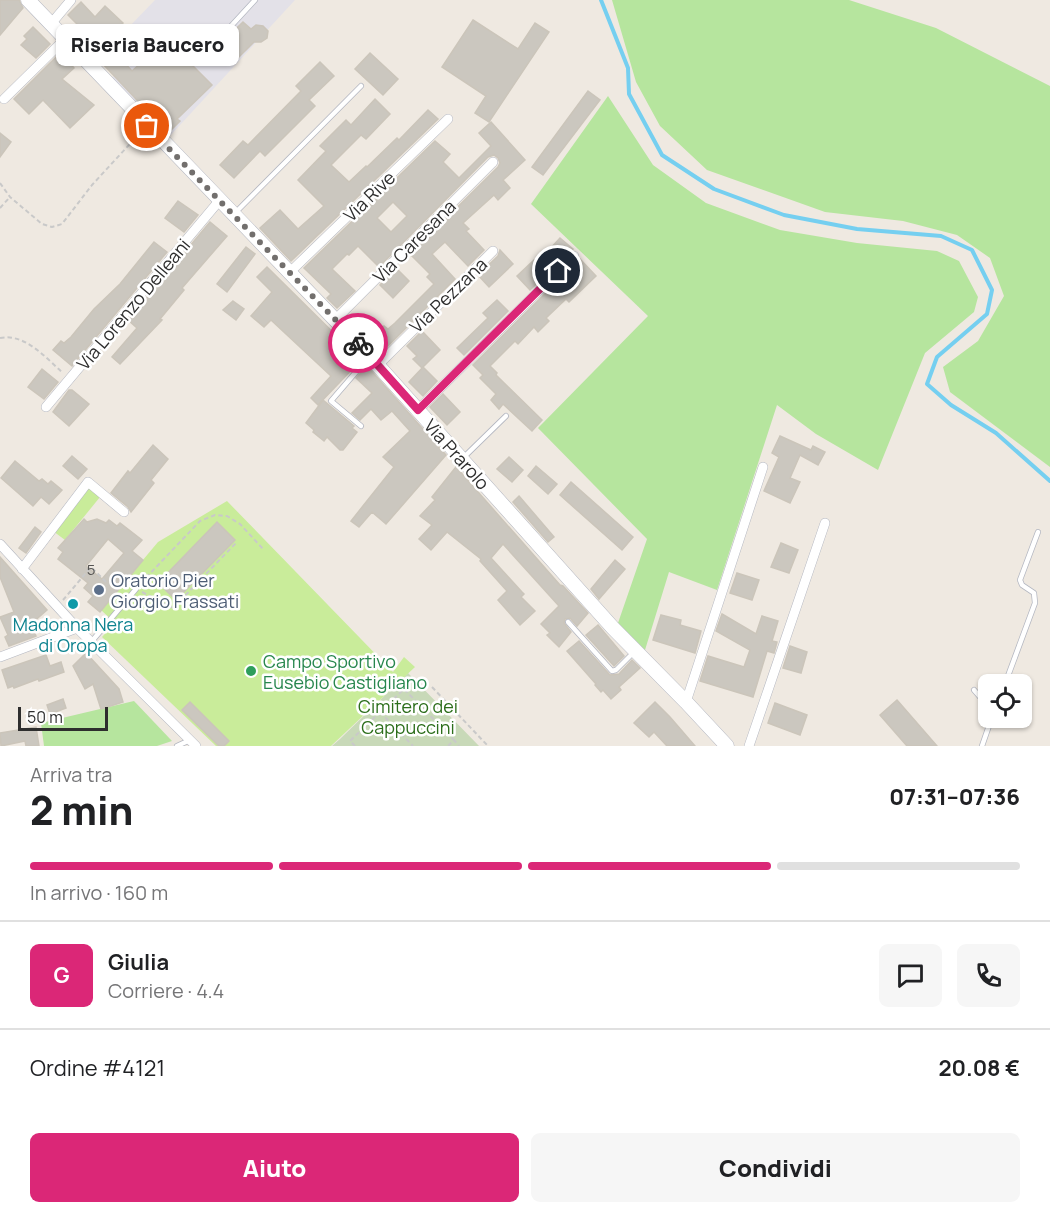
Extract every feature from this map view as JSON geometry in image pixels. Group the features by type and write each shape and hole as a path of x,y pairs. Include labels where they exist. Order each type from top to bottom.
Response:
{"street":[{"name":"Via Prarolo","path":"28,0 374,360 635,651 687,702 727,746"},
{"path":"50,24 71,0"},
{"path":"4,99 64,40"},
{"name":"Via Rive","path":"289,273 448,119"},
{"name":"Via Caresana","path":"335,320 492,162"},
{"name":"Via Lorenzo Delleani","path":"46,407 219,201"},
{"name":"Via Pezzana","path":"374,360 494,251"},
{"path":"418,410 574,256"},
{"path":"687,702 763,466"},
{"path":"22,569 88,483 124,513"},
{"path":"749,746 825,523"},
{"path":"0,544 77,628 193,743"},
{"path":"0,657 77,628"}],"lane":[{"path":"221,37 255,0"},
{"path":"233,215 361,86"},
{"path":"361,426 331,401 374,360"},
{"path":"462,459 506,416"},
{"path":"1009,674 1035,603 1034,593 1022,585 1020,580 1038,532"},
{"path":"92,641 136,589"},
{"path":"568,622 612,671 616,670 635,651"},
{"path":"974,690 978,695"},
{"path":"982,746 988,728"},
{"path":"177,746 193,743"}],"path":[{"path":"0,183 10,197 42,224 52,227 62,224 92,185 147,126"},
{"path":"0,208 10,197"},
{"path":"0,338 15,338 23,341 37,350 70,379"},
{"path":"236,543 173,608 136,589 165,555 200,521 215,515 228,516 240,524 264,550"},
{"path":"57,607 91,567 107,583"},
{"path":"432,687 488,746"},
{"path":"355,746 350,741 404,689 459,746"},
{"path":"380,712 413,746"},
{"path":"448,746 454,740"}],"shaded area":[{"path":"155,0 295,0 169,137 112,78 141,44 127,29"}],"green space":[{"path":"612,0 849,0 936,28 1050,86 1050,467 950,392 943,367 978,341 1004,296 990,258 957,235 903,221 825,212 707,170 660,126 636,82"},
{"path":"608,96 653,165 706,203 780,230 857,243 937,251 959,261 978,297 974,312 925,353 878,470 816,434 777,405 717,590 669,572 645,650 618,623 647,539 538,428 648,316 531,204"},
{"path":"89,487 100,497 65,540 53,531"},
{"path":"227,501 393,672 404,657 415,667 331,746 216,746 102,637 115,623 101,610 158,542"},
{"name":"Cimitero dei Cappuccini","path":"408,673 479,746 332,746 340,739"},
{"path":"134,701 172,741 157,746 44,746 41,723"}],"building":[{"path":"0,0 19,0 23,8 0,35"},
{"path":"81,2 95,17 105,6 123,23 105,41 132,71 163,43 169,50 192,30 206,46 190,63 212,85 177,119 180,121 168,133 86,46 93,40 68,15"},
{"path":"473,20 518,49 535,23 549,32 489,122 475,113 486,96 442,67"},
{"path":"243,22 251,29 256,25 263,26 268,31 267,38 261,42 254,42 233,63 218,46"},
{"path":"33,27 50,44 36,58 21,45 27,39 24,36"},
{"path":"60,53 74,68 62,79 94,105 70,128 43,100 29,114 14,99"},
{"path":"370,53 398,79 383,95 355,69"},
{"path":"320,62 334,76 309,100 315,106 265,156 260,151 234,178 220,165 243,141 248,145 301,91 296,86"},
{"path":"588,91 600,100 543,175 532,167"},
{"path":"375,99 390,114 366,139 361,135 331,165 349,182 397,138 399,140 428,110 438,119 291,261 260,228 280,210 298,229 324,206 298,180 326,151 320,146 346,120 351,125"},
{"path":"491,122 525,160 503,180 510,188 498,200 494,195 463,223 469,229 466,231 484,250 468,266 445,242 432,254 455,279 380,354 365,338 374,330 377,333 384,326 388,329 434,284 427,277 430,274 410,254 498,167 500,163 498,158 494,155 488,157 379,267 358,246 349,255 347,254 332,269 355,291 337,308 327,298 331,294 304,268 435,141 450,154 443,162 459,178 491,146 479,133","holes":["393,202 407,216 391,232 377,218"]},
{"path":"0,133 11,142 0,157"},
{"path":"178,201 198,215 184,232 165,218"},
{"path":"210,222 227,236 182,288 184,290 160,319 162,320 120,364 112,357 137,328 128,320"},
{"path":"560,238 573,249 530,290 517,276 534,260 537,263"},
{"path":"154,242 167,252 72,366 53,350 61,341 64,343 71,337 94,309 120,284"},
{"path":"246,247 255,254 227,292 217,284"},
{"path":"500,250 513,264 489,287 478,275 498,256"},
{"path":"580,259 596,276 569,302 566,299 546,318 549,321 538,332 534,327 518,344 515,341 490,366 497,373 496,375 542,420 532,431 503,404 499,409 491,400 496,394 480,378 483,375 473,365"},
{"path":"267,267 361,360 318,405 311,398 331,376 271,320 264,327 251,316 272,292 257,277"},
{"path":"396,268 409,281 393,298 380,285"},
{"path":"497,300 508,311 464,355 457,348 488,318 483,313"},
{"path":"233,301 244,309 236,320 223,310"},
{"path":"422,331 440,350 422,368 413,359 417,356 407,346"},
{"path":"367,366 446,455 386,524 372,512 359,527 351,521 394,467 383,457 410,431 392,411 381,420 371,409 360,420 352,413 372,393 356,378"},
{"path":"423,367 437,381 423,396 409,382"},
{"path":"42,369 58,382 44,399 28,387"},
{"path":"69,390 89,404 69,426 53,412"},
{"path":"443,394 460,412 447,425 430,407"},
{"path":"323,400 354,426 352,428 357,432 343,450 340,450 327,437 324,441 306,423"},
{"path":"780,436 811,450 813,446 825,452 818,465 800,455 790,478 800,482 790,503 764,491 779,457 772,453"},
{"path":"153,445 168,459 151,480 154,483 131,512 111,493"},
{"path":"72,456 87,469 78,479 63,466"},
{"path":"509,457 523,470 512,482 497,469"},
{"path":"15,461 39,481 42,479 48,484 51,481 62,490 49,504 41,497 33,506 1,478"},
{"path":"536,466 557,484 548,494 528,476"},
{"path":"456,467 560,585 588,613 577,626 570,618 565,619 564,623 571,632 559,647 547,635 550,633 541,624 559,606 503,544 491,558 524,594 521,597 535,611 520,625 498,600 507,591 480,561 481,559 447,532 431,550 419,539 432,525 420,516 435,500 432,497"},
{"path":"571,482 633,537 622,550 560,495"},
{"path":"519,496 554,537 548,542 513,502"},
{"path":"84,519 87,522 97,519 106,523 109,520 117,526 120,523 142,540 132,551 143,560 100,612 88,602 93,596 84,588 88,583 58,559 63,552 58,548","holes":["108,539 124,553 102,579 86,566"]},
{"path":"217,522 235,540 176,600 158,583"},
{"path":"35,527 41,532 26,553 19,548"},
{"path":"781,543 798,550 789,573 771,567"},
{"path":"0,557 47,610 31,624 36,636 9,646 5,637 8,635 0,617 14,612 0,577"},
{"path":"615,560 625,569 599,599 591,589"},
{"path":"737,573 759,580 752,600 730,593"},
{"path":"722,614 756,634 762,616 778,621 772,641 777,642 774,653 767,651 753,697 700,681 708,656 744,667 750,650 716,631"},
{"path":"661,615 681,620 680,625 701,631 695,653 653,640"},
{"path":"598,625 624,656 614,666 586,635"},
{"path":"579,641 610,675 619,674 632,660 640,668 619,687 621,690 611,699 603,690 601,692 567,651"},
{"path":"790,646 807,652 801,673 783,668"},
{"path":"86,653 119,689 123,702 101,709 93,684 85,689 73,666"},
{"path":"46,655 50,666 61,662 64,672 8,688 2,670"},
{"path":"63,699 66,708 50,714 47,705"},
{"path":"897,700 937,746 907,746 880,715"},
{"path":"190,702 229,741 224,746 219,746 182,710"},
{"path":"655,702 695,746 667,746 654,732 649,737 634,723"},
{"path":"775,703 807,715 800,735 768,723"},
{"path":"36,727 39,746 26,746 25,741 1,746 0,733"}],"waterway":[{"path":"601,0 628,68 629,94 662,155 714,189 784,215 857,229 941,236 972,250 992,290 987,314 937,357 927,384 951,405 996,433 1050,481"}],"way so far":[{"path":"147,126 358,343"}],"place":[{"name":"Riseria Baucero","path":"147,126"},
{"name":"Oratorio Pier Giorgio Frassati","path":"99,590"},
{"name":"Madonna Nera di Oropa","path":"73,604"},
{"name":"Campo Sportivo Eusebio Castigliano","path":"251,671"}],"route":[{"path":"358,343 418,410 558,271"}]}
